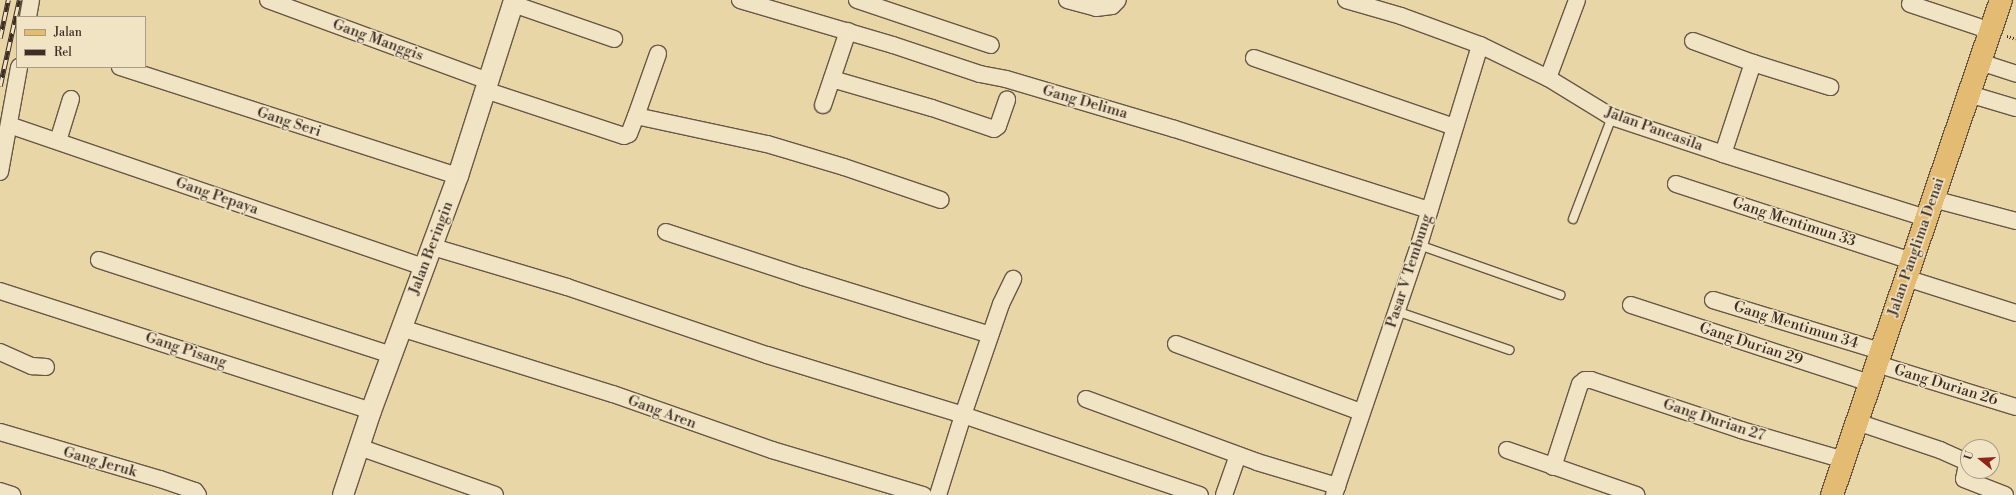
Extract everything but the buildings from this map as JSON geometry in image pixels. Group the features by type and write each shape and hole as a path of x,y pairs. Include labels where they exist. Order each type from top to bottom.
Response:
{"main road":[{"name":"Jalan Panglima Denai","path":"1832,495 2001,0"}],"street":[{"path":"28,16 31,0"},
{"name":"Gang Manggis","path":"268,0 486,85 624,136 629,134 658,54"},
{"name":"Gang Delima","path":"740,0 848,32 980,74 1006,79 1175,129 1429,210"},
{"path":"856,0 991,45"},
{"path":"1067,0 1096,8 1112,6 1118,0"},
{"name":"Jalan Pancasila","path":"1346,0 1401,16 1480,45 1548,78 1612,117 1723,154 1930,209 2016,221"},
{"path":"1548,78 1576,0"},
{"path":"514,2 614,40"},
{"name":"Jalan Beringin","path":"343,495 371,411 424,267 433,247 458,176 486,85 514,2"},
{"path":"1910,4 1991,31"},
{"path":"823,105 848,32"},
{"path":"1693,41 1753,63 1830,87"},
{"name":"Pasar V Tembung","path":"1335,491 1419,245 1480,45"},
{"path":"1254,58 1454,127"},
{"path":"1980,62 2016,74"},
{"path":"1723,154 1753,63"},
{"path":"0,172 19,68"},
{"name":"Gang Seri","path":"123,68 458,176"},
{"path":"832,79 932,108 994,129 998,126 1007,100"},
{"path":"1969,94 2016,108"},
{"path":"58,141 71,99"},
{"path":"636,116 767,144 844,167 941,200"},
{"name":"Gang Pepaya","path":"9,125 424,267"},
{"name":"Gang Mentimun 33","path":"1676,184 1909,269 2016,312"},
{"path":"666,232 803,277 990,335"},
{"path":"433,247 567,286 767,355 963,415 1200,495"},
{"path":"99,260 392,355"},
{"path":"938,495 1000,304 1013,279"},
{"name":"Gang Pisang","path":"0,291 371,411"},
{"name":"Gang Mentimun 34","path":"1713,300 1876,366"},
{"name":"Gang Durian 29","path":"1631,305 1876,366"},
{"name":"Gang Aren","path":"401,328 613,394 772,450 923,495"},
{"path":"1176,344 1361,412"},
{"path":"0,352 32,366 46,367"},
{"name":"Gang Durian 26","path":"1876,366 2016,406"},
{"name":"Gang Durian 27","path":"1553,467 1580,384 1585,380 1591,380 1741,430 1844,460"},
{"path":"1086,399 1335,491"},
{"path":"1857,422 1940,450 1965,461 1967,464 1964,479 2005,495"},
{"name":"Gang Jeruk","path":"0,432 160,479 195,491 198,495"},
{"path":"359,447 495,495"},
{"path":"1507,450 1636,495"},
{"path":"1224,495 1238,455"},
{"path":"0,491 12,495"}],"lane":[{"path":"1573,219 1612,117"},
{"path":"1419,245 1560,295"},
{"path":"1396,311 1509,350"}],"railway":[{"path":"0,38 8,0"},
{"path":"0,86 19,0"}]}
